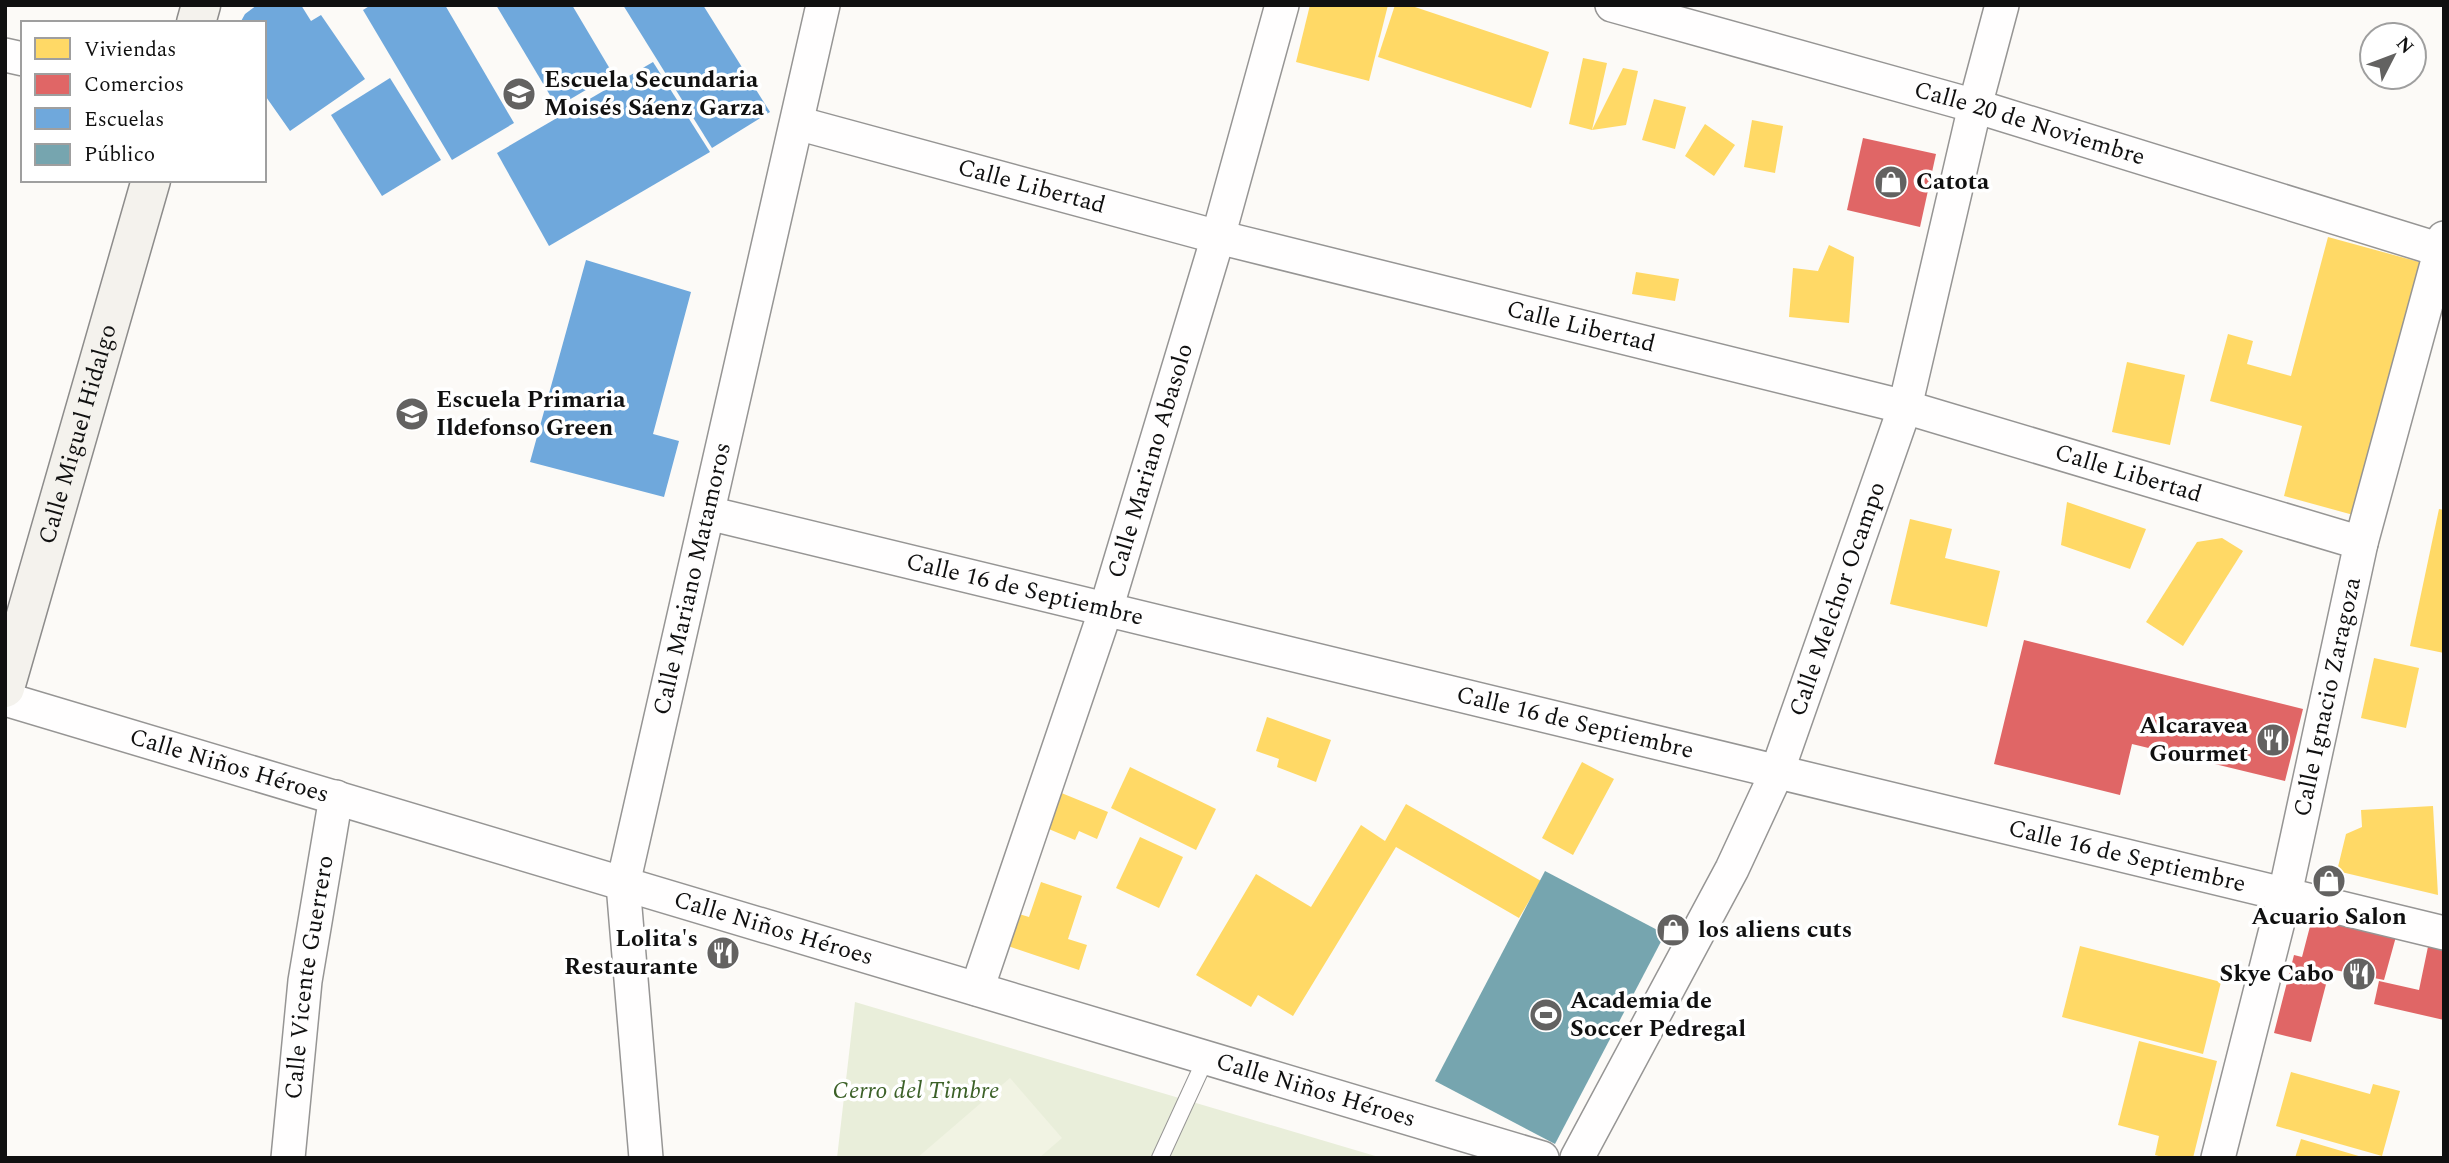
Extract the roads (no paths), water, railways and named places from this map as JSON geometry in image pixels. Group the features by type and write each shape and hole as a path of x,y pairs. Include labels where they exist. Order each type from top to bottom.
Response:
{"main road":[{"name":"Calle Miguel Hidalgo","path":"5,688 150,182"}],"street":[{"name":"Calle Mariano Matamoros","path":"646,1158 623,884 823,5"},
{"name":"Calle Mariano Abasolo","path":"977,989 1106,609 1219,237 1282,5"},
{"name":"Calle 20 de Noviembre","path":"1612,5 1975,106 2443,246"},
{"name":"Calle Melchor Ocampo","path":"1577,1158 1732,869 1777,772 1905,407 1975,106 2002,5"},
{"name":"Calle Libertad","path":"797,123 1219,237 1905,407 2361,543"},
{"name":"Calle Ignacio Zaragoza","path":"2218,1158 2286,894 2361,543 2443,246"},
{"name":"Calle 16 de Septiembre","path":"708,513 2444,933"},
{"name":"Calle Niños Héroes","path":"5,699 1542,1158"},
{"name":"Calle Vicente Guerrero","path":"288,1158 305,981 336,797"}],"lane":[{"path":"1160,1158 1206,1058"}],"place":[{"name":"Escuela Secundaria Moisés Sáenz Garza","path":"519,94"},
{"name":"Catota","path":"1891,182"},
{"name":"Escuela Primaria Ildefonso Green","path":"412,414"},
{"name":"Alcaravea Gourmet","path":"2273,740"},
{"name":"Acuario Salon","path":"2329,881"},
{"name":"los aliens cuts","path":"1673,930"},
{"name":"Lolita's Restaurante","path":"723,953"},
{"name":"Skye Cabo","path":"2359,974"},
{"name":"Academia de Soccer Pedregal","path":"1546,1015"}],"park label":[{"name":"Cerro del Timbre","path":"916,1091"}]}
